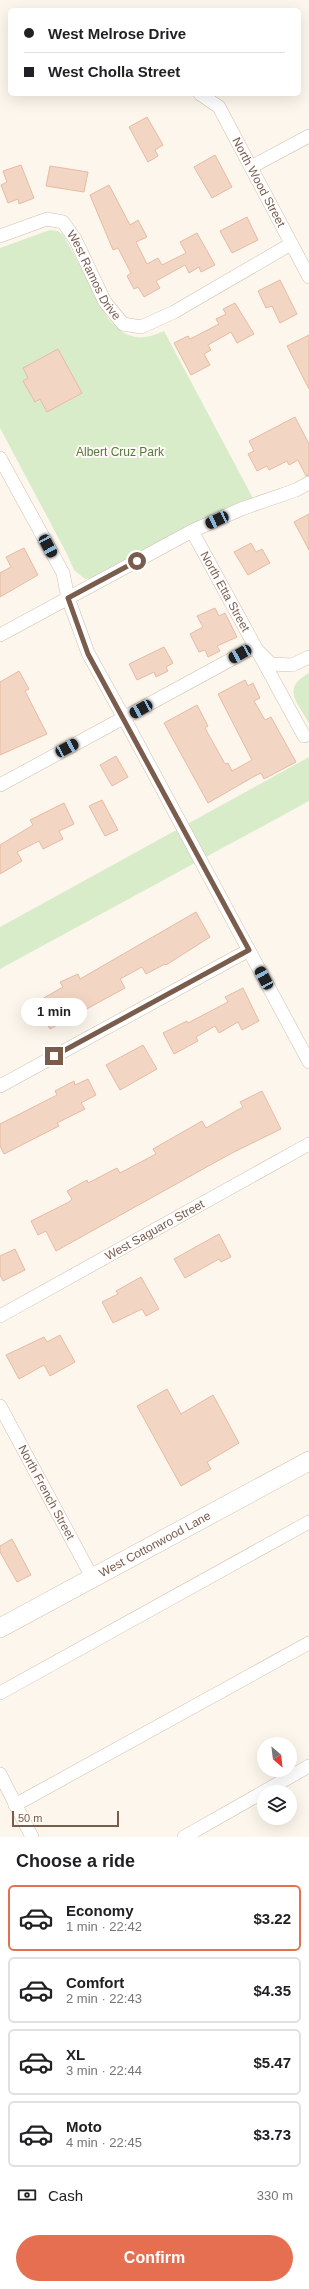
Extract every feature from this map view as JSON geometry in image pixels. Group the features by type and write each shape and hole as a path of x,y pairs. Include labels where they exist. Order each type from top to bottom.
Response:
{"main road":[{"name":"West Cottonwood Lane","path":"0,1628 309,1461"}],"street":[{"name":"North Wood Street","path":"203,96 219,107 309,277"},
{"path":"251,167 309,136"},
{"name":"West Ramos Drive","path":"0,236 47,219 63,222 75,239 105,302 123,324 141,327 174,312 291,244"},
{"path":"0,458 63,573 68,598 88,654 309,1062"},
{"path":"0,635 192,531 241,509 296,490 309,483"},
{"name":"North Etta Street","path":"192,531 254,647 304,736"},
{"path":"0,784 254,647 271,664 292,665 309,657"},
{"path":"0,1086 249,950"},
{"name":"West Saguaro Street","path":"0,1316 309,1144"},
{"name":"North French Street","path":"0,1406 93,1579"},
{"path":"0,1693 309,1522"},
{"path":"15,1805 309,1644"},
{"path":"184,1837 309,1766"},
{"path":"0,1774 32,1837"}],"green space":[{"name":"Albert Cruz Park","path":"50,230 58,231 64,236 107,317 113,324 126,334 139,337 147,337 164,331 255,502 92,578 85,579 74,570 0,428 0,248"},
{"path":"309,673 309,723 296,702 294,690 300,679"},
{"path":"309,757 309,801 0,969 0,927"}],"building":[{"path":"147,117 163,145 155,150 158,156 148,162 129,127"},
{"path":"215,155 232,187 212,198 194,167"},
{"path":"21,165 34,198 19,204 18,199 8,203 1,185 7,182 3,171"},
{"path":"50,166 88,172 84,192 46,186"},
{"path":"109,185 130,225 138,220 147,237 136,242 147,264 158,258 162,265 186,253 180,242 197,233 215,265 201,272 199,267 189,273 185,265 156,281 160,288 144,297 138,287 134,289 127,276 131,273 118,248 113,250 90,195"},
{"path":"247,217 258,240 232,253 220,231"},
{"path":"280,280 297,314 280,323 272,306 266,308 258,291"},
{"path":"235,303 254,334 237,343 231,332 208,345 211,350 204,354 210,365 191,375 174,343 188,336 190,339 219,324 216,319 226,314 223,309"},
{"path":"309,335 309,389 287,346"},
{"path":"58,349 82,393 47,412 40,399 35,402 23,381 28,378 23,368"},
{"path":"295,417 309,444 309,475 306,476 298,460 289,465 287,461 269,470 267,466 257,471 248,454 254,451 249,441"},
{"path":"309,514 309,550 294,522"},
{"path":"251,543 256,552 262,549 270,563 248,575 234,552"},
{"path":"24,548 38,575 0,597 0,573 11,567 6,557"},
{"path":"215,608 219,616 225,613 237,637 217,646 220,651 208,657 205,650 199,652 190,634 203,627 197,616"},
{"path":"164,647 173,663 166,667 168,671 156,677 154,672 137,680 129,664"},
{"path":"19,671 29,689 25,691 47,734 0,755 0,682"},
{"path":"245,680 248,686 253,683 260,698 254,701 265,720 271,717 296,762 264,779 261,773 208,803 164,723 197,705 208,726 205,728 225,764 228,763 232,771 252,760 218,694"},
{"path":"116,756 128,777 112,786 100,765"},
{"path":"102,800 118,830 105,836 89,806"},
{"path":"64,803 74,824 59,831 63,839 43,849 39,841 17,852 22,861 0,874 0,845 33,825 30,820"},
{"path":"196,912 210,937 166,965 165,964 146,974 142,967 120,979 125,988 50,1029 35,1003 63,987 60,982 78,974 80,979"},
{"path":"243,988 259,1021 242,1030 238,1022 219,1033 215,1026 196,1037 198,1041 174,1054 163,1033 187,1021 188,1023 228,1002 225,997"},
{"path":"143,1045 157,1069 120,1090 106,1065"},
{"path":"88,1079 96,1095 81,1103 85,1109 57,1123 59,1126 4,1154 0,1146 0,1124 57,1095 55,1091 74,1081 75,1085"},
{"path":"262,1091 281,1129 230,1154 56,1251 46,1231 38,1235 31,1221 69,1202 72,1199 67,1191 87,1180 88,1183 117,1168 120,1173 156,1154 153,1149 202,1121 206,1128 243,1107 240,1102"},
{"path":"219,1234 231,1257 221,1262 219,1259 185,1278 174,1259"},
{"path":"15,1249 25,1270 3,1281 0,1275 0,1256"},
{"path":"141,1277 159,1309 146,1316 142,1309 113,1323 102,1302 118,1294 116,1291"},
{"path":"60,1335 75,1362 50,1376 44,1365 19,1379 6,1355 44,1337 47,1342"},
{"path":"167,1389 181,1414 213,1395 239,1443 207,1462 211,1469 181,1486 137,1406"},
{"path":"12,1539 31,1575 17,1582 0,1552 0,1546"}],"route":[{"path":"54,1056 249,950 88,654 68,598 137,561"}]}
